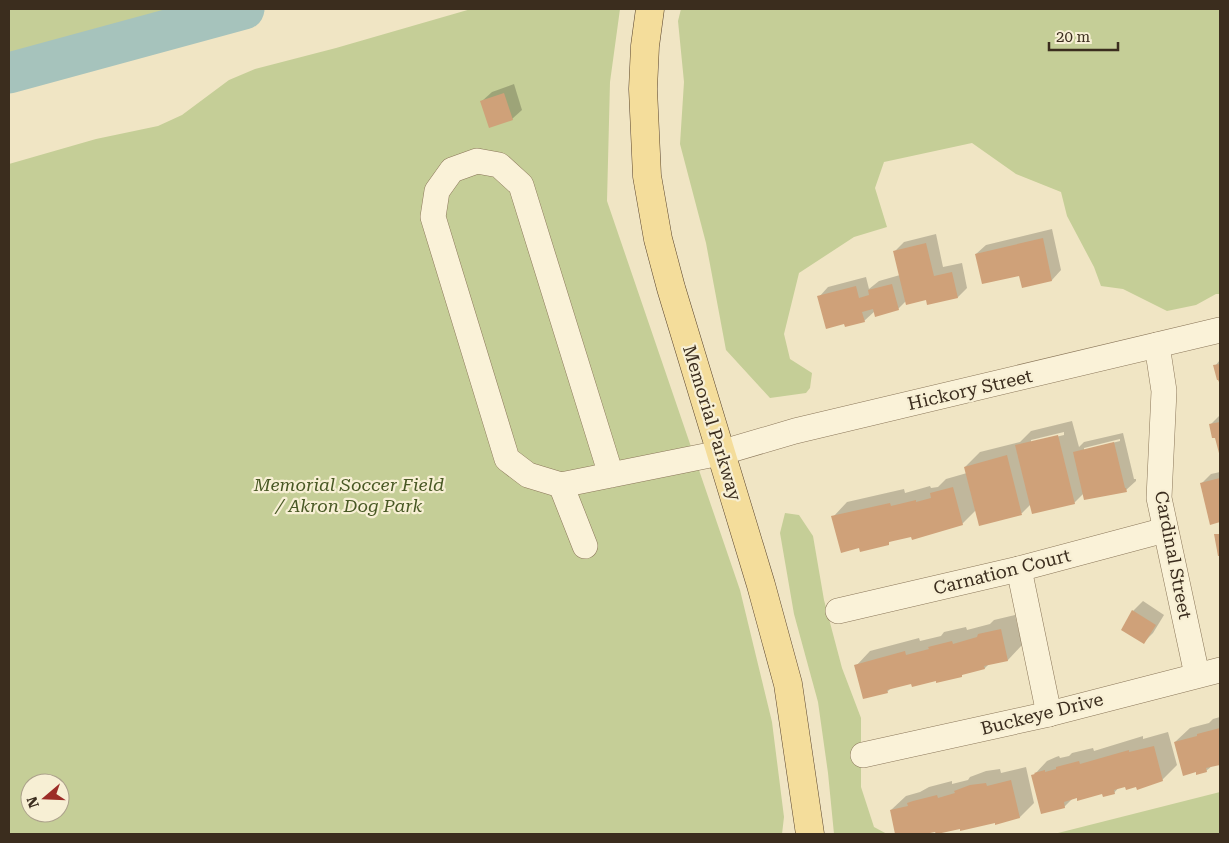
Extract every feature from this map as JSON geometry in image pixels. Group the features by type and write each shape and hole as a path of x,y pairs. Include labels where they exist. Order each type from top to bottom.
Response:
{"main road":[{"name":"Memorial Parkway","path":"650,9 645,46 643,89 647,176 658,239 720,453 761,585 788,684 810,834"}],"street":[{"path":"586,546 561,485 528,475 507,460 433,217 437,191 452,170 477,161 499,165 521,185 611,475"},
{"name":"Hickory Street","path":"561,485 720,453 795,430 1220,330"},
{"name":"Cardinal Street","path":"1157,345 1164,391 1158,498 1209,673"},
{"name":"Carnation Court","path":"838,611 1019,569 1166,530"},
{"path":"1019,569 1049,714"},
{"name":"Buckeye Drive","path":"864,755 1049,714 1209,673"}],"green space":[{"path":"9,9 176,9 49,43 9,60"},
{"name":"Memorial Soccer Field / Akron Dog Park","path":"471,9 620,9 610,82 607,201 740,590 772,722 784,817 782,834 9,834 9,164 96,139 158,126 182,115 229,80 255,69"},
{"path":"681,9 1220,9 1220,294 1216,294 1196,305 1167,311 1123,289 1101,286 1094,267 1067,216 1061,192 1016,174 972,143 884,162 875,188 887,227 854,237 799,273 784,334 790,359 812,373 810,388 806,393 770,398 726,350 706,243 680,144 684,82 678,21"},
{"path":"785,513 799,515 813,536 824,600 842,668 861,718 861,787 874,827 887,834 834,834 818,702 794,614 780,533"},
{"path":"1220,792 1220,834 1054,834"}],"building":[{"path":"504,93 513,120 489,128 480,101"},
{"path":"1043,238 1052,281 1022,288 1019,276 982,284 975,254"},
{"path":"926,243 934,276 952,272 958,298 927,305 926,300 906,305 893,251"},
{"path":"892,284 899,310 875,317 873,309 862,312 865,322 845,327 844,324 826,329 817,296 856,286 859,298 869,295 868,290"},
{"path":"1220,364 1220,384 1213,365"},
{"path":"1220,422 1220,457 1215,438 1212,438 1209,424"},
{"path":"1058,435 1075,504 1032,514 1015,445"},
{"path":"1114,442 1127,492 1084,500 1073,452"},
{"path":"1007,455 1022,515 979,526 964,467"},
{"path":"1220,478 1220,522 1210,525 1200,483"},
{"path":"953,487 963,525 912,540 911,537 889,542 889,545 860,552 859,548 841,553 831,516 890,503 891,506 916,500 916,502 931,498 930,493"},
{"path":"1214,534 1220,534 1220,556 1218,556"},
{"path":"1132,610 1156,625 1144,644 1121,630"},
{"path":"1001,629 1008,661 984,666 985,669 962,675 962,677 912,687 911,684 887,690 888,693 863,699 854,665 905,651 906,655 952,641 953,644 977,637 978,634"},
{"path":"1220,728 1220,765 1206,768 1207,772 1196,775 1196,772 1183,776 1174,742"},
{"path":"1154,746 1163,781 1137,790 1136,787 1126,790 1125,787 1114,790 1115,794 1103,797 1102,794 1077,801 1077,798 1064,802 1065,808 1041,814 1031,775 1034,773 1045,770 1045,772 1079,761 1080,764 1129,750 1129,752"},
{"path":"1011,780 1020,818 995,825 995,823 937,834 935,832 895,834 890,810 908,806 907,803 913,801 937,795 938,798 955,793 954,791 970,785 986,783 987,786"}],"waterway":[{"path":"9,73 244,9"}]}
